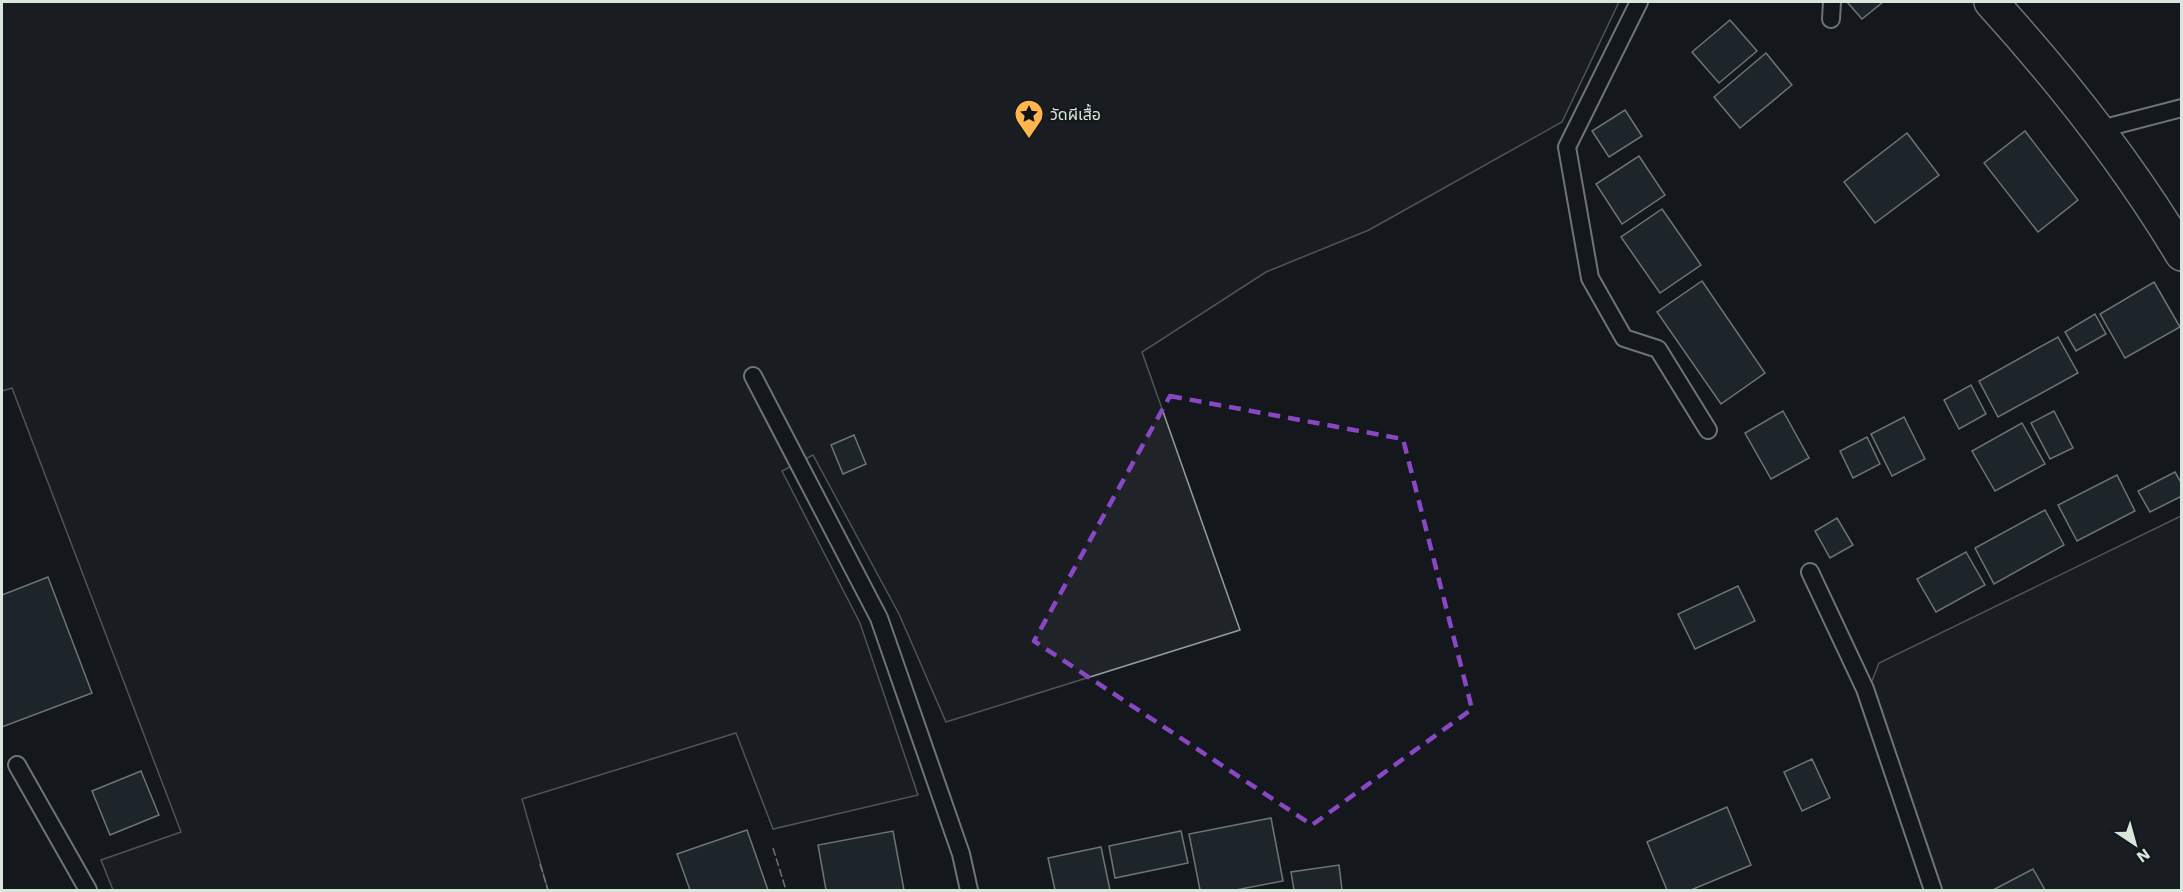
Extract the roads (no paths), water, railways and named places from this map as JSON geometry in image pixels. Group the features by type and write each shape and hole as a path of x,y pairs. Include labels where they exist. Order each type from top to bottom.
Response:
{"street":[{"path":"1991,2 2030,44 2097,130 2136,183 2181,254"}],"lane":[{"path":"1639,2 1567,147 1590,278 1624,339 1658,349 1708,430"},
{"path":"1831,19 1832,2"},
{"path":"2097,130 2181,108"},
{"path":"753,376 879,618 961,854 969,891"},
{"path":"1810,572 1865,689 1933,891"},
{"path":"17,765 88,891"}],"place":[{"name":"วัดผีเสื้อ","path":"1029,140"}]}
